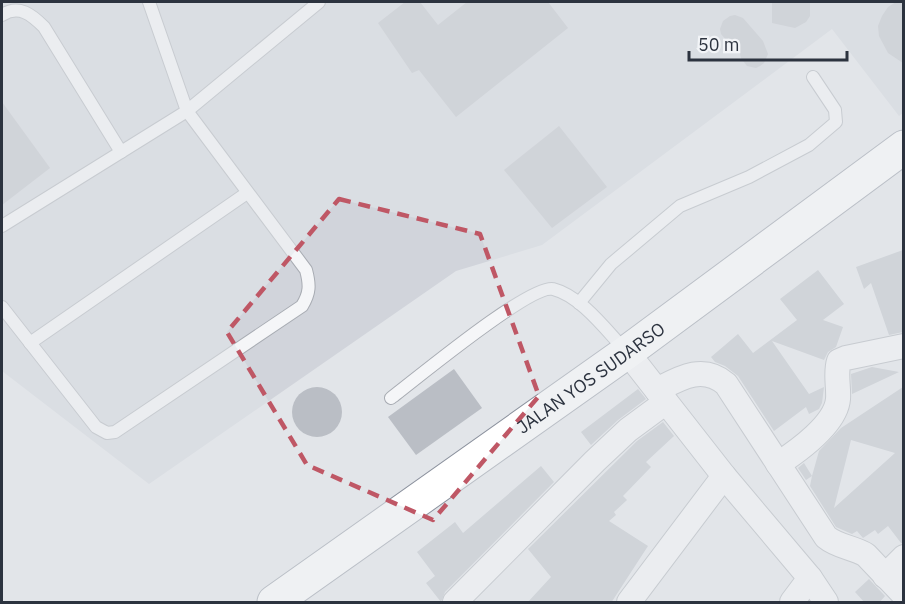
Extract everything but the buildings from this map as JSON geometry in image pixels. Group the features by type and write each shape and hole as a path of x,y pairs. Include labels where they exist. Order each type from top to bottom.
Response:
{"highway":[{"name":"JALAN YOS SUDARSO","path":"274,603 627,352 903,147"}],"street":[{"path":"778,464 796,452 833,416 838,398 839,361 903,346"},
{"path":"627,352 724,476 810,578 826,603"},
{"path":"455,603 662,396 687,375 696,373 712,375 726,384 826,537 835,544 860,551 903,595"},
{"path":"629,603 724,476"},
{"path":"885,576 903,557"},
{"path":"792,603 810,578"}],"lane":[{"path":"2,307 96,427 107,433 115,432 302,306 308,296 310,285 306,270 187,111 149,2"},
{"path":"2,226 187,111 319,2"},
{"path":"2,15 6,12 33,15 44,27 121,152"},
{"path":"579,303 611,264 680,206 749,177 809,145 836,122 835,110 813,77"},
{"path":"30,343 248,193"},
{"path":"391,398 506,310 540,290 553,289 579,303 627,352"}],"highlighted area":[{"path":"339,199 480,234 539,396 433,520 307,465 227,332"}],"shaded area":[{"path":"2,2 903,2 903,113 899,116 832,29 542,245 456,271 149,484 2,371"}]}
